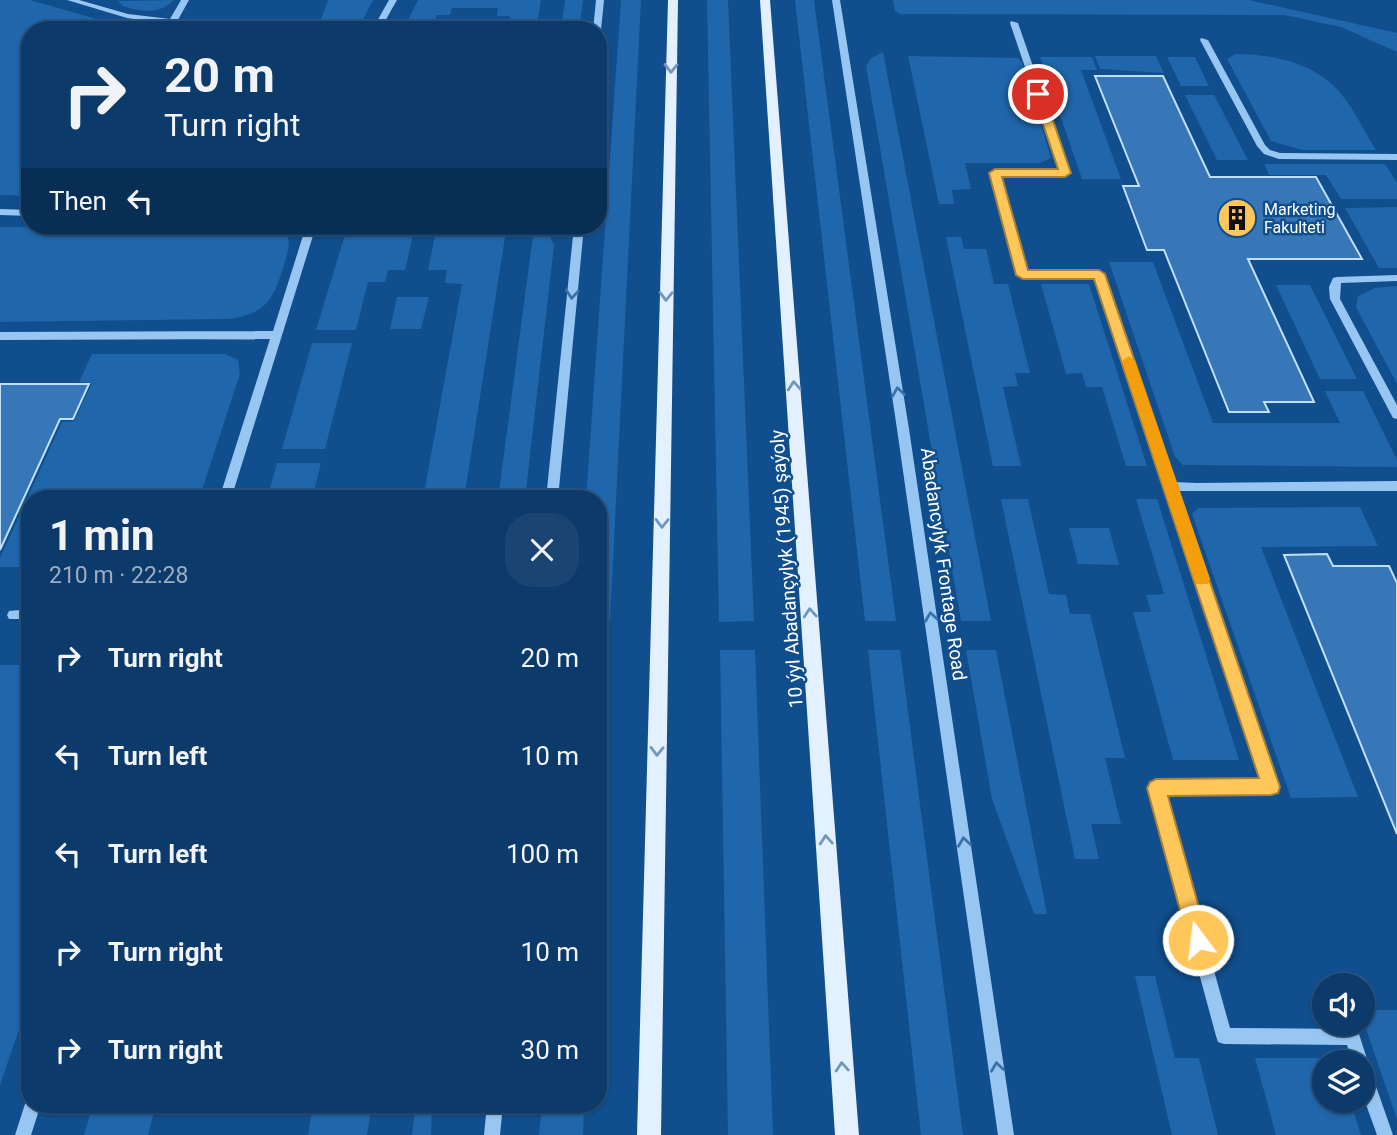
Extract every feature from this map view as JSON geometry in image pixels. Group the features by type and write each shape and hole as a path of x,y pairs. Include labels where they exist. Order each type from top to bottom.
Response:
{"main road":[{"path":"649,1135 673,0"},
{"name":"10 ýyl Abadançylyk (1945) şaýoly","path":"765,0 847,1135"}],"street":[{"path":"89,6 97,0"},
{"path":"174,21 185,0"},
{"path":"381,21 393,0"},
{"path":"598,21 600,0"},
{"name":"Abadancylyk Frontage Road","path":"836,0 904,429 1006,1135"},
{"path":"1014,23 1065,173 995,173 1023,275 1099,274 1271,787 1156,788 1224,1036 1352,1037 1356,1050"},
{"path":"1204,40 1261,146 1267,152 1290,157 1397,157"},
{"path":"0,212 21,213"},
{"path":"228,490 308,235"},
{"path":"553,490 578,235"},
{"path":"1397,278 1346,278 1337,280 1334,287 1335,299 1397,415"},
{"path":"0,336 277,335"},
{"path":"1171,486 1397,486"},
{"path":"13,615 21,615"},
{"path":"1375,1106 1385,1135"},
{"path":"23,1135 30,1113"},
{"path":"492,1135 494,1113"}],"lane":[{"path":"71,0 149,21"}],"shaded area":[{"path":"0,0 30,0 104,21 21,21 21,196 0,195"},
{"path":"174,0 162,8 150,11 123,6 118,1"},
{"path":"328,0 373,0 362,21 320,21"},
{"path":"418,0 541,0 538,21 509,21 510,16 497,16 498,8 452,8 450,15 437,15 435,21 408,21"},
{"path":"565,0 583,0 580,21 562,21"},
{"path":"621,0 641,0 610,621 607,621 607,490 587,490 605,235 607,235 607,200"},
{"path":"707,0 728,0 754,621 719,622"},
{"path":"795,0 814,0 896,621 865,621"},
{"path":"893,0 1249,0 1397,33 1397,52 1341,27 1284,15 900,14 895,11"},
{"path":"883,52 991,621 961,621 866,66 871,58"},
{"path":"1235,54 1287,60 1323,77 1345,99 1376,150 1302,150 1271,141 1227,59"},
{"path":"908,56 1018,58 1022,62 1051,158 1040,163 965,163 971,189 952,190 954,204 939,204"},
{"path":"1095,56 1156,56 1164,73 1100,69"},
{"path":"1040,57 1092,57 1097,70 1081,70 1121,179 1082,179"},
{"path":"1167,57 1195,57 1209,86 1181,86"},
{"path":"1185,95 1214,95 1248,160 1217,160"},
{"path":"1264,164 1385,164 1397,183 1397,199 1341,199 1326,175 1269,175"},
{"path":"1397,207 1397,268 1379,268 1345,208"},
{"path":"0,227 21,227 21,235 287,235 289,245 271,297 259,309 240,317 0,322"},
{"path":"352,235 413,235 405,270 388,270 385,282 368,282 356,330 316,330 344,238"},
{"path":"435,235 505,235 465,490 425,490 462,284 445,283 447,270 428,270"},
{"path":"533,235 549,235 554,245 526,490 499,490"},
{"path":"946,237 961,237 964,249 986,249 994,284 1008,284 1030,373 1015,373 1018,386 1003,387 1021,466 993,466"},
{"path":"1109,262 1153,262 1213,423 1340,423 1325,391 1363,391 1397,460 1397,467 1183,465 1175,457"},
{"path":"1041,284 1089,284 1147,466 1126,466 1102,387 1086,387 1082,373 1066,374"},
{"path":"1276,285 1310,285 1357,379 1320,379"},
{"path":"1397,286 1397,384 1356,307 1358,296 1375,288"},
{"path":"397,297 429,297 421,329 390,329"},
{"path":"312,343 352,343 325,449 282,449"},
{"path":"92,354 225,354 238,360 240,374 202,490 31,490 62,422 74,421 92,383 79,382"},
{"path":"277,463 321,463 314,490 270,490"},
{"path":"1001,499 1028,499 1049,594 1066,595 1070,614 1090,614 1125,758 1105,758 1121,824 1091,824 1099,859 1075,859"},
{"path":"1136,499 1157,499 1239,760 1173,760 1133,612 1151,612 1146,595 1164,594"},
{"path":"1360,507 1378,546 1261,547 1358,797 1291,798 1192,514 1198,508"},
{"path":"21,512 21,567 0,567 0,558"},
{"path":"1069,528 1109,528 1119,565 1078,564"},
{"path":"720,650 755,650 773,1135 728,1135"},
{"path":"868,650 900,650 963,1135 921,1135"},
{"path":"966,650 996,650 1047,914 1034,914 992,799"},
{"path":"0,665 21,665 21,1023 0,1085"},
{"path":"1135,976 1155,976 1175,1058 1199,1058 1218,1135 1172,1135"},
{"path":"1375,1010 1397,1010 1397,1119 1375,1050 1368,1036 1375,1036"},
{"path":"1255,1058 1312,1058 1312,1113 1354,1113 1361,1135 1276,1135"},
{"path":"90,1113 154,1113 148,1135 84,1135"},
{"path":"312,1113 371,1113 367,1135 308,1135"},
{"path":"415,1113 432,1113 431,1135 412,1135"},
{"path":"541,1113 584,1113 583,1135 539,1135"}],"building":[{"name":"Marketing Fakulteti","path":"1095,76 1163,76 1210,177 1316,177 1362,259 1248,259 1314,402 1264,402 1269,412 1229,412 1164,250 1147,250 1123,186 1139,186"},
{"path":"0,384 89,384 73,419 60,419 27,490 21,490 21,504 0,550"},
{"path":"1327,554 1333,566 1389,566 1397,583 1397,834 1284,555"}],"slow traffic":[{"path":"1129,361 1202,579"}],"place":[{"name":"Marketing Fakulteti","path":"1237,218"}],"route":[{"path":"1038,94 1065,173 995,173 1023,275 1099,274 1271,787 1156,788 1198,940"}]}
